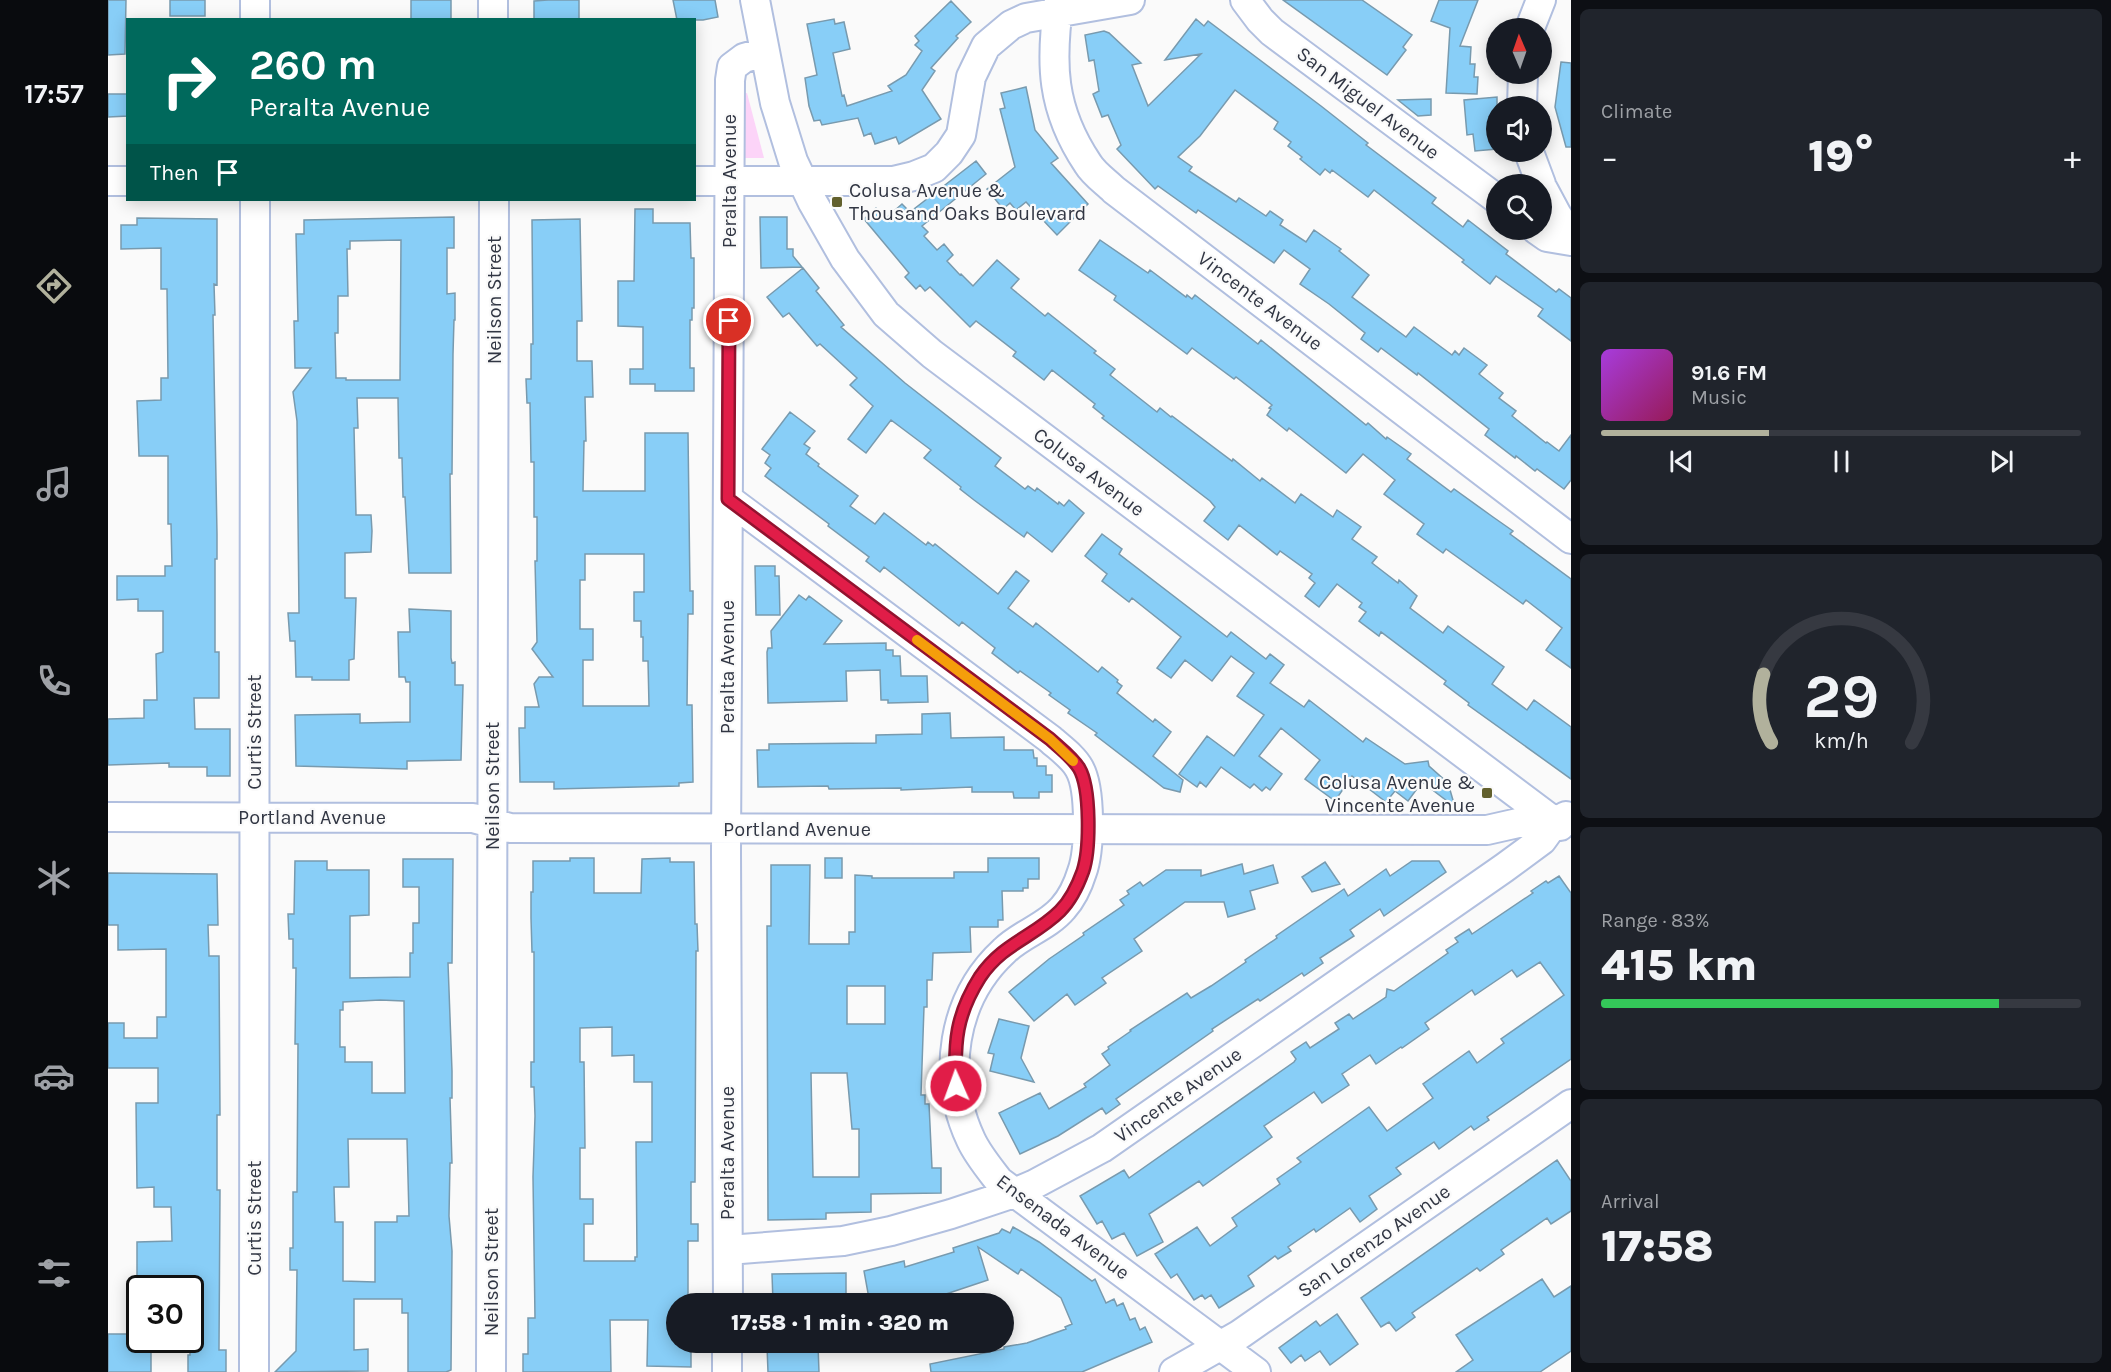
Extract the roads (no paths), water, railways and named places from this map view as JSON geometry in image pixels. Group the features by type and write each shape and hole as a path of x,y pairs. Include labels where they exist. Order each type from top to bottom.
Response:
{"street":[{"path":"255,0 255,18"},
{"path":"493,0 494,18"},
{"name":"Colusa Avenue","path":"755,0 775,103 793,161 845,259 886,314 932,354 1566,823"},
{"path":"696,181 893,181 934,168 950,153 961,135 971,77 986,46 1011,25 1058,5 1130,0"},
{"name":"San Miguel Avenue","path":"1245,0 1272,32 1486,191"},
{"path":"1534,18 1541,0"},
{"name":"Vincente Avenue","path":"1058,5 1053,61 1058,100 1068,129 1089,166 1114,190 1571,539"},
{"name":"Peralta Avenue","path":"728,1293 726,829 730,80 732,67 744,58 765,52"},
{"path":"108,181 126,181"},
{"name":"Curtis Street","path":"254,1372 255,201"},
{"name":"Neilson Street","path":"491,1372 494,201"},
{"path":"1552,206 1571,236"},
{"path":"1552,238 1571,241"},
{"name":"Ensenada Avenue","path":"728,499 1067,753 1079,768 1084,784 1086,829 1086,857 1083,872 1072,897 1061,910 1005,949 992,962 972,991 958,1027 954,1047 956,1086 963,1122 982,1160 999,1181 1256,1372"},
{"name":"Portland Avenue","path":"108,817 473,818 510,828 726,829 1487,830 1518,823 1566,823"},
{"name":"Vincente Avenue","path":"728,1250 843,1241 951,1214 1014,1193 1102,1148 1566,823"},
{"path":"1487,830 1508,841 1521,856"},
{"name":"San Lorenzo Avenue","path":"1174,1372 1239,1335 1571,1104"},
{"path":"727,1353 727,1372"}],"place":[{"name":"Colusa Avenue & Thousand Oaks Boulevard","path":"837,202"},
{"name":"Colusa Avenue & Vincente Avenue","path":"1487,793"}]}
